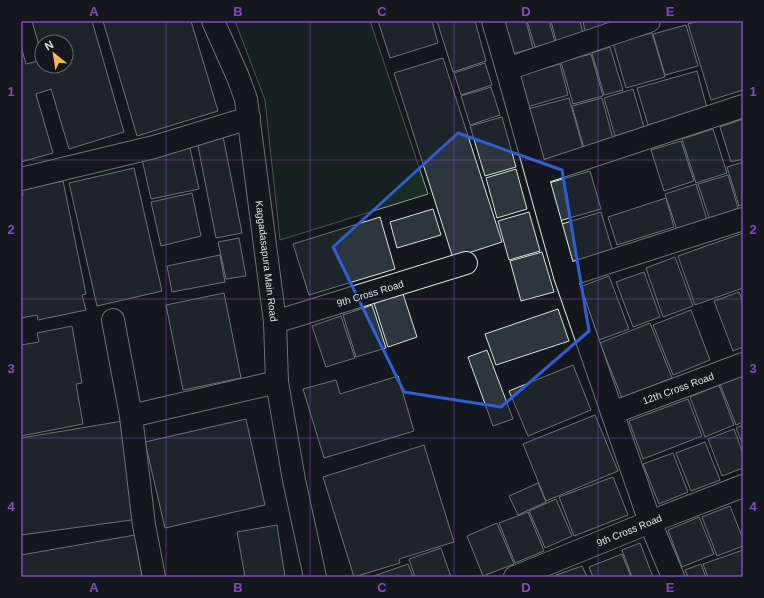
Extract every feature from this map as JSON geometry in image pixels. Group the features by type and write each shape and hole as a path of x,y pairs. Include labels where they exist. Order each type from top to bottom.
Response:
{"street":[{"name":"Kaggadasapura Main Road","path":"213,21 246,99 275,322 277,382 294,480 315,577"},
{"path":"493,21 565,276 650,522 673,577"},
{"path":"507,69 649,21"},
{"path":"537,174 743,106"},
{"path":"21,179 154,147 249,118"},
{"path":"565,276 743,219"},
{"name":"9th Cross Road","path":"275,322 466,263"},
{"path":"113,320 131,416 144,525 154,577"},
{"name":"12th Cross Road","path":"612,412 743,364"},
{"path":"131,416 277,382"},
{"name":"9th Cross Road","path":"515,577 743,486"}],"highlighted area":[{"path":"458,133 562,170 589,331 501,407 404,392 333,247"}],"green space":[{"path":"235,21 370,21 428,194 280,240 265,100"}],"building":[{"path":"32,21 92,21 124,132 69,149 51,89 36,94 53,153 21,162 21,46 26,64 34,62 34,74 74,74 74,34 36,34"},
{"path":"103,21 191,21 218,111 137,136"},
{"path":"378,21 432,21 438,43 390,58"},
{"path":"437,21 475,21 486,61 453,72"},
{"path":"504,21 526,21 533,48 513,54"},
{"path":"527,21 549,21 555,42 535,47"},
{"path":"551,21 580,21 583,33 556,41"},
{"path":"583,21 615,21 615,22 585,31"},
{"path":"698,21 743,21 743,90 711,100 688,24"},
{"path":"686,25 698,66 665,75 653,34"},
{"path":"652,33 665,77 626,88 613,43"},
{"path":"610,47 623,90 604,95 592,53"},
{"path":"591,54 603,96 573,104 561,62"},
{"path":"443,58 502,242 453,258 394,73"},
{"path":"485,63 492,85 461,95 454,73"},
{"path":"560,64 568,95 527,107 518,76"},
{"path":"697,71 707,108 648,125 637,88"},
{"path":"491,87 500,115 470,125 461,96"},
{"path":"633,89 644,127 615,136 604,98"},
{"path":"569,98 583,148 542,160 528,109"},
{"path":"602,98 613,139 584,148 572,106"},
{"path":"502,117 516,167 485,176 470,126"},
{"path":"743,119 743,159 731,162 720,127"},
{"path":"713,129 727,173 696,183 682,139"},
{"path":"222,131 242,233 216,238 196,136"},
{"path":"681,141 694,181 664,191 651,150"},
{"path":"190,148 199,189 151,199 142,159"},
{"path":"743,162 743,204 739,206 727,167"},
{"path":"134,168 162,291 97,306 69,183"},
{"path":"516,169 527,209 497,218 486,178"},
{"path":"590,171 601,209 559,221 549,183"},
{"path":"728,175 740,214 711,223 698,184"},
{"path":"63,181 86,294 82,295 86,310 38,320 37,315 21,318 22,190"},
{"path":"696,184 708,223 678,233 665,194"},
{"path":"192,193 201,236 161,246 151,202"},
{"path":"666,198 674,227 617,245 608,217"},
{"path":"433,209 441,235 397,248 390,222"},
{"path":"529,212 540,251 509,260 498,221"},
{"path":"601,212 613,252 573,263 562,224"},
{"path":"380,217 395,269 309,295 293,244"},
{"path":"743,233 743,288 695,305 678,256"},
{"path":"239,238 246,276 226,279 218,242"},
{"path":"542,252 554,292 521,301 510,261"},
{"path":"220,255 225,282 172,292 167,266"},
{"path":"675,257 693,306 663,317 646,268"},
{"path":"644,272 660,317 633,327 616,282"},
{"path":"609,276 629,329 599,340 580,287"},
{"path":"739,292 743,302 743,347 733,351 714,301"},
{"path":"224,293 241,378 183,390 166,305"},
{"path":"403,294 417,337 388,347 374,303"},
{"path":"372,305 386,348 356,357 343,315"},
{"path":"558,309 569,341 496,365 485,334"},
{"path":"691,310 710,360 673,375 653,325"},
{"path":"341,316 355,358 326,367 312,326"},
{"path":"650,323 672,378 622,398 600,343"},
{"path":"72,326 82,383 76,384 83,424 21,436 21,345 39,342 37,333"},
{"path":"487,350 513,419 493,426 468,357"},
{"path":"573,365 591,410 528,436 509,391"},
{"path":"743,375 743,422 736,425 720,384"},
{"path":"398,376 414,431 324,458 303,389 336,380 340,394"},
{"path":"719,385 734,425 705,437 690,397"},
{"path":"688,399 702,436 643,459 629,421"},
{"path":"595,415 618,471 546,501 523,444"},
{"path":"246,419 265,505 165,528 145,442"},
{"path":"123,421 139,519 21,535 21,438"},
{"path":"743,425 743,445 736,428"},
{"path":"734,429 743,454 743,468 722,476 708,439"},
{"path":"705,442 720,480 691,491 676,453"},
{"path":"424,445 454,542 399,559 400,563 354,577 323,477"},
{"path":"673,453 688,492 659,504 643,464"},
{"path":"613,477 628,515 574,536 559,497"},
{"path":"538,483 546,502 518,515 509,496"},
{"path":"556,499 572,536 545,548 529,511"},
{"path":"730,506 743,539 743,546 717,556 702,517"},
{"path":"528,512 544,551 515,563 499,523"},
{"path":"699,517 714,554 682,567 668,530"},
{"path":"497,523 514,564 483,576 467,536"},
{"path":"277,525 285,577 245,577 237,532"},
{"path":"135,535 142,577 21,577 21,555"},
{"path":"640,543 653,577 632,577 622,550"},
{"path":"441,548 451,577 415,577 409,559"},
{"path":"743,550 743,577 708,577 703,564"},
{"path":"622,554 631,577 593,577 589,567"},
{"path":"408,564 413,577 371,577"},
{"path":"701,564 706,577 688,577 685,570"},
{"path":"582,566 587,577 556,577 556,575"}]}
